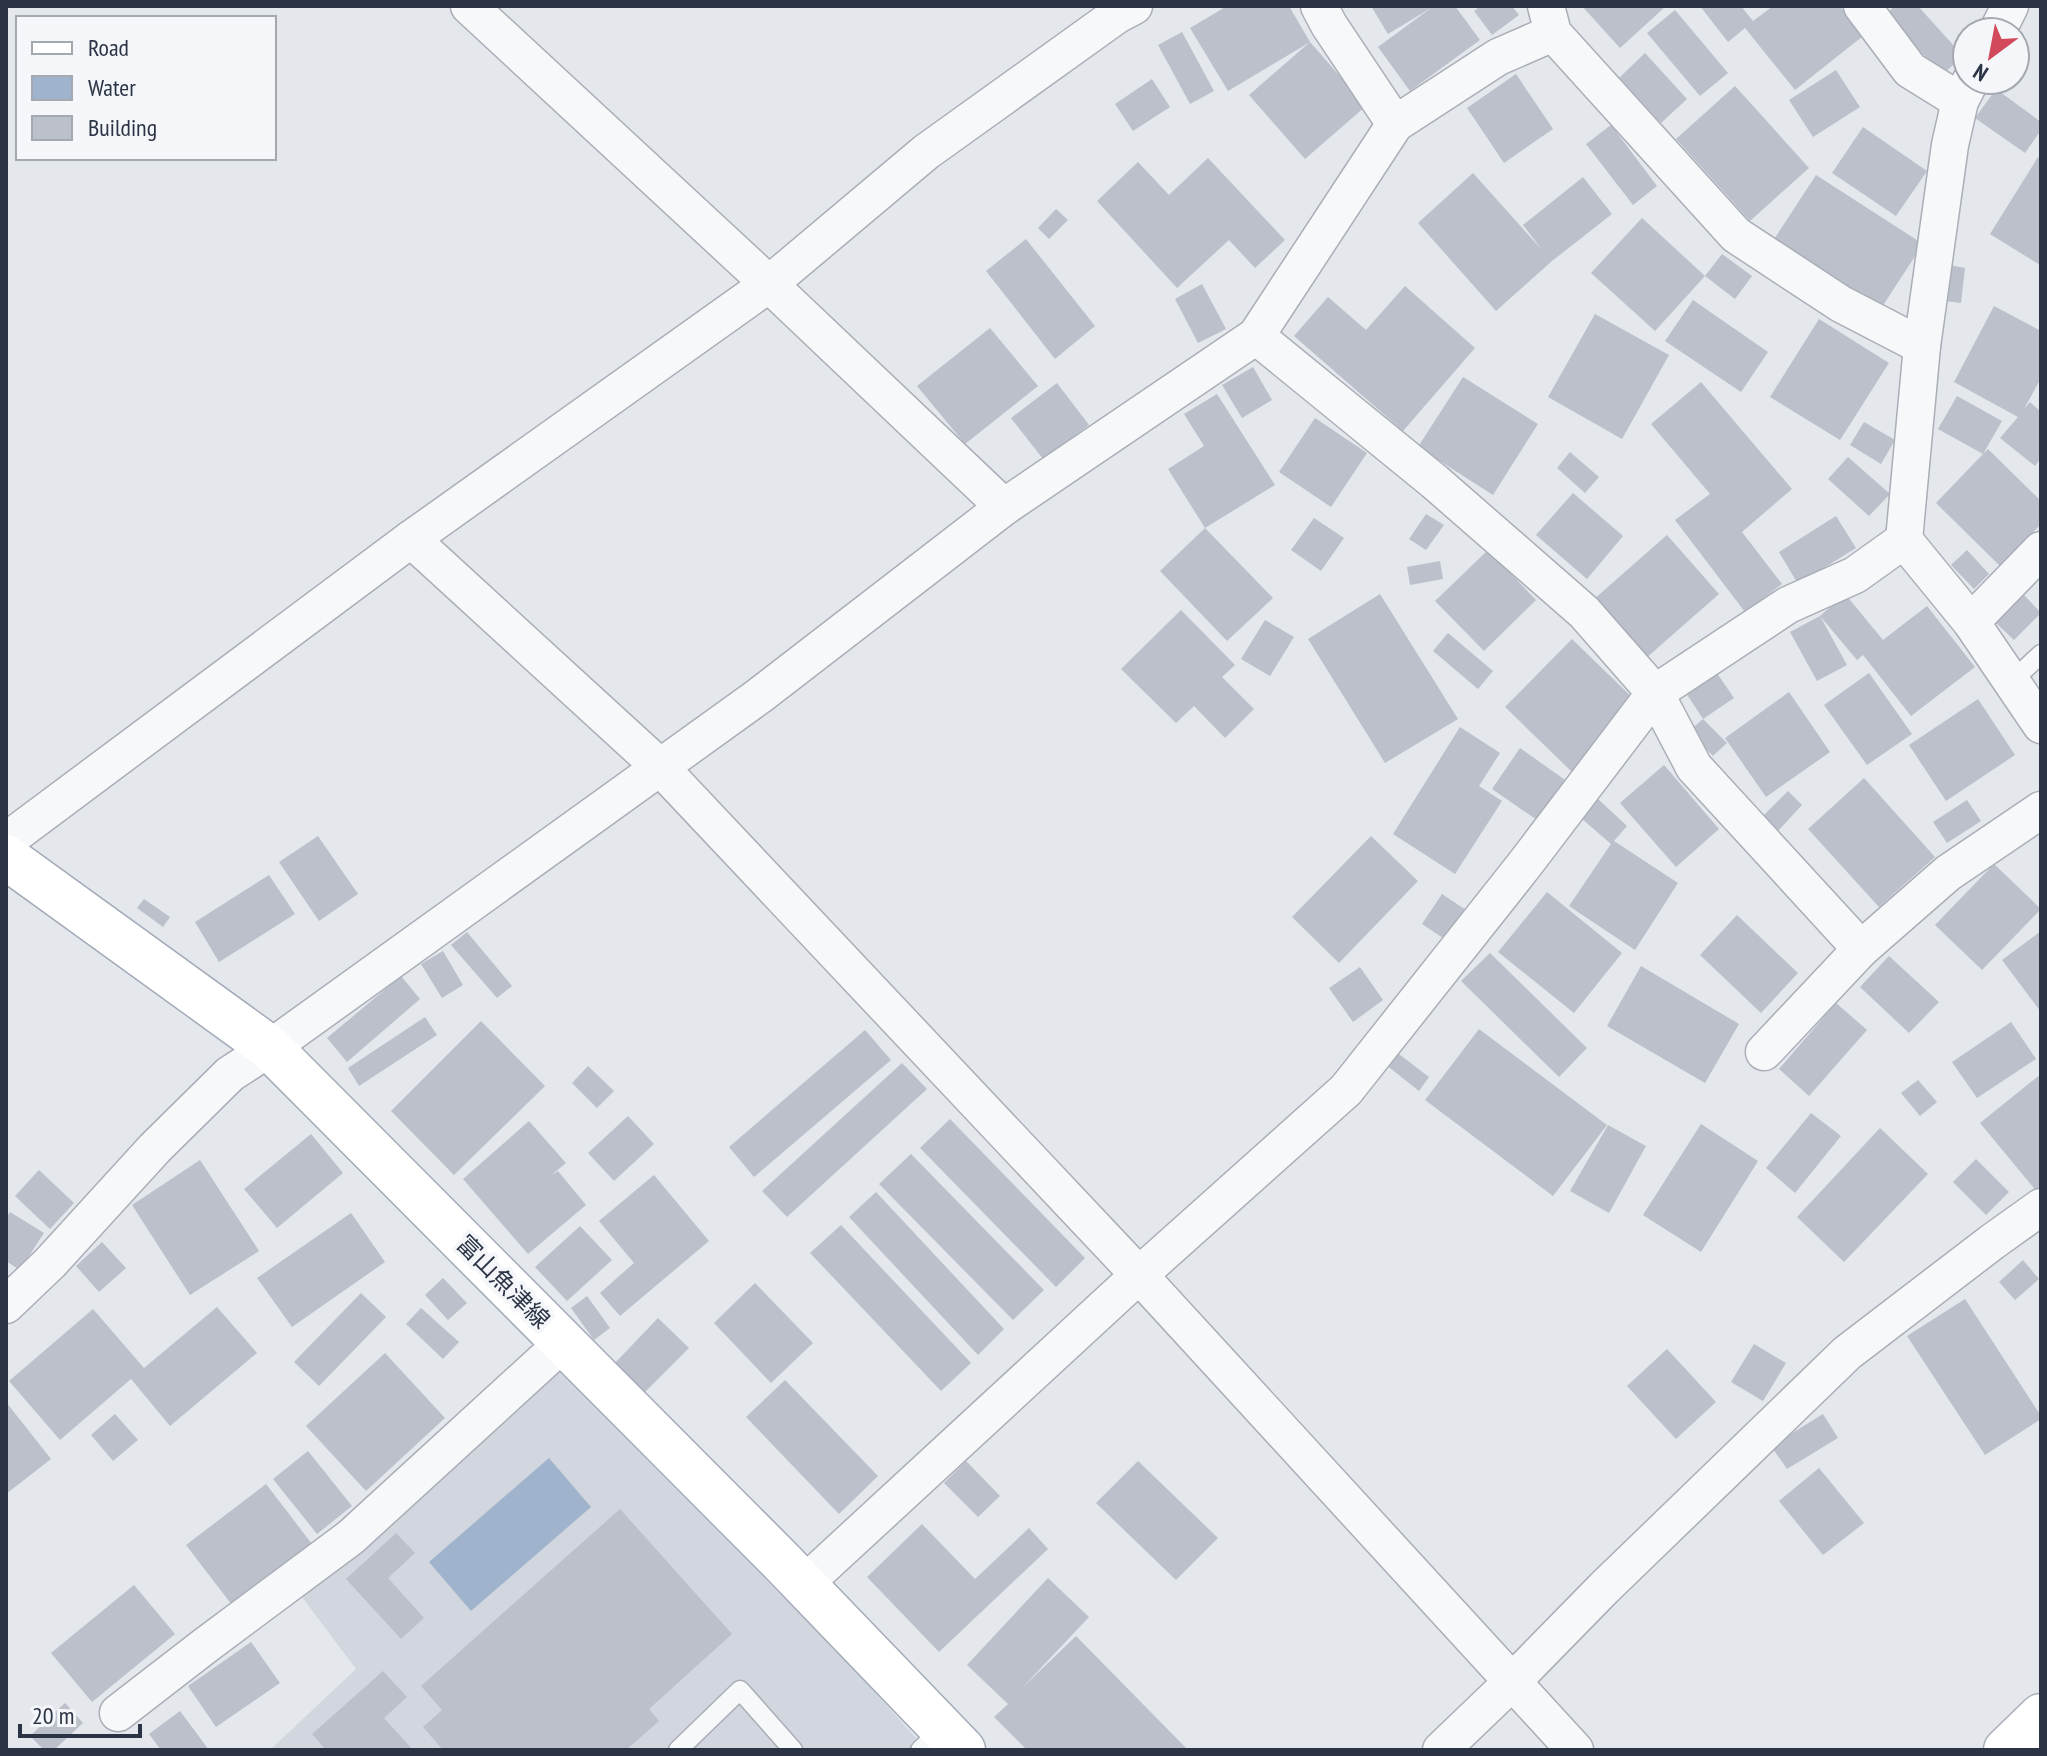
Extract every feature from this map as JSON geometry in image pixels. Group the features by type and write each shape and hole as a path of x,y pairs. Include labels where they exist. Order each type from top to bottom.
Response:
{"main road":[{"name":"富山魚津線","path":"6,857 270,1048 803,1585 942,1743"},
{"path":"2006,1750 2041,1716"}],"street":[{"path":"469,6 1004,507"},
{"path":"6,841 411,539 769,284 926,152 1117,15 1134,6"},
{"path":"1319,6 1395,124"},
{"path":"1862,6 1910,70 1951,85"},
{"path":"6,1305 230,1074 759,696 1004,507 1256,336 1395,124 1498,57 1549,19 1736,235 1841,304 1922,346"},
{"path":"1965,96 1950,145 1922,346 1904,540 1971,622 2041,725"},
{"path":"1256,336 1435,482 1584,612 1655,693 1694,767 1861,949"},
{"path":"411,539 660,767 1139,1275 1575,1750"},
{"path":"803,1585 1139,1275 1346,1090 1525,864 1655,693 1788,605 1855,575 1904,540"},
{"path":"1971,622 2041,550"},
{"path":"1764,1052 1861,949 1948,873 2041,810"},
{"path":"1441,1750 1847,1353 2041,1207"},
{"path":"118,1713 351,1537 563,1343"}],"lane":[{"path":"2011,682 2041,654"},
{"path":"678,1750 740,1690 793,1750"}],"shaded area":[{"path":"558,1371 842,1656 927,1750 270,1750 356,1669 302,1597"}],"water":[{"path":"549,1458 591,1507 471,1611 429,1562"}],"building":[{"path":"1227,6 1289,6 1310,42 1228,91 1190,28"},
{"path":"1371,6 1455,6 1480,40 1410,91 1378,47 1431,8 1388,34"},
{"path":"1481,6 1512,6 1519,15 1492,35 1474,11"},
{"path":"1582,6 1666,6 1620,48"},
{"path":"1700,6 1741,6 1753,21 1773,6 1840,6 1863,36 1795,90 1745,28 1728,42"},
{"path":"1895,6 1918,6 1951,43 1951,67 1942,75 1886,14"},
{"path":"1675,10 1728,73 1700,96 1647,33"},
{"path":"1182,32 1214,91 1190,104 1158,45"},
{"path":"1310,42 1366,106 1305,159 1249,95"},
{"path":"1645,53 1687,99 1661,123 1619,78"},
{"path":"1836,70 1860,107 1813,137 1789,100"},
{"path":"1516,74 1553,129 1504,163 1467,108"},
{"path":"1152,79 1170,107 1133,131 1115,104"},
{"path":"1735,86 1809,168 1750,221 1676,139"},
{"path":"1991,96 2006,96 2041,122 2041,130 2025,153 1975,118"},
{"path":"1611,125 1657,186 1633,205 1586,144"},
{"path":"1863,127 1927,171 1896,216 1832,173"},
{"path":"2038,157 2041,159 2040,265 1990,234"},
{"path":"1208,158 1285,240 1255,268 1229,240 1177,288 1097,201 1138,162 1169,195"},
{"path":"1473,173 1542,250 1523,225 1583,177 1612,214 1552,261 1496,311 1418,223"},
{"path":"1816,175 1923,244 1880,310 1773,241"},
{"path":"1056,209 1068,220 1049,239 1038,228"},
{"path":"1642,218 1705,276 1655,331 1591,273"},
{"path":"1026,239 1095,326 1055,359 986,271"},
{"path":"1722,254 1752,276 1735,299 1705,276"},
{"path":"1949,265 1965,268 1961,303 1945,301"},
{"path":"1202,284 1226,329 1198,343 1175,299"},
{"path":"1405,286 1475,348 1403,431 1294,336 1328,297 1366,330"},
{"path":"1693,300 1768,352 1741,392 1665,341"},
{"path":"1994,306 2041,331 2041,378 2024,409 2030,402 2041,412 2041,458 2035,466 2000,438 2018,417 1954,382"},
{"path":"1595,314 1669,355 1622,439 1548,397"},
{"path":"1819,319 1889,363 1840,440 1770,397"},
{"path":"990,328 1038,386 965,444 917,386"},
{"path":"1253,367 1272,400 1242,418 1222,385"},
{"path":"1463,377 1538,424 1493,495 1418,447"},
{"path":"1701,382 1792,489 1742,532 1782,584 1745,612 1675,520 1710,494 1651,424"},
{"path":"1057,383 1089,425 1043,459 1011,418"},
{"path":"1217,394 1275,485 1205,528 1168,469 1204,446 1184,414"},
{"path":"1957,396 2002,421 1983,454 1938,429"},
{"path":"1315,418 1367,453 1331,507 1279,472"},
{"path":"1864,422 1895,440 1881,464 1850,445"},
{"path":"1988,449 2041,501 2041,524 2000,566 1936,503"},
{"path":"1570,452 1599,477 1585,493 1557,468"},
{"path":"1848,457 1890,494 1869,516 1828,479"},
{"path":"1573,493 1623,536 1587,579 1536,535"},
{"path":"1426,514 1444,525 1426,550 1409,539"},
{"path":"1836,516 1856,548 1798,584 1779,552"},
{"path":"1314,518 1344,538 1321,571 1291,550"},
{"path":"1205,528 1273,598 1227,641 1160,571"},
{"path":"1667,535 1719,594 1645,659 1593,600"},
{"path":"1488,550 1536,600 1484,651 1435,601"},
{"path":"1967,550 1989,574 1974,589 1951,565"},
{"path":"1440,561 1443,579 1410,585 1407,567"},
{"path":"1380,594 1458,719 1385,763 1308,639"},
{"path":"1845,594 1883,640 1927,606 1975,667 1911,716 1863,655 1857,660 1820,616"},
{"path":"2024,595 2041,613 2014,640 1996,623"},
{"path":"1181,610 1235,665 1222,677 1254,709 1225,738 1194,706 1176,723 1121,669"},
{"path":"1820,616 1847,665 1817,681 1790,632"},
{"path":"1265,620 1294,637 1270,676 1241,659"},
{"path":"1448,633 1493,671 1478,689 1433,651"},
{"path":"1572,639 1639,704 1572,772 1505,707"},
{"path":"1712,666 1734,698 1703,719 1682,687"},
{"path":"1869,673 1912,734 1867,765 1824,705"},
{"path":"1789,692 1830,752 1766,797 1725,738"},
{"path":"1978,699 2015,755 1946,801 1909,745"},
{"path":"1703,719 1727,743 1713,756 1689,731"},
{"path":"1460,727 1500,753 1479,786 1502,801 1455,874 1393,834"},
{"path":"1520,748 1568,782 1540,822 1492,789"},
{"path":"1664,765 1719,829 1676,867 1620,803"},
{"path":"1864,778 1935,857 1879,907 1808,829"},
{"path":"1788,791 1802,805 1777,832 1762,817"},
{"path":"1598,799 1627,826 1614,841 1678,883 1635,950 1569,906 1611,844 1581,818"},
{"path":"1967,800 1981,821 1947,843 1933,822"},
{"path":"318,836 358,894 319,921 279,862"},
{"path":"1371,836 1418,881 1339,963 1292,917"},
{"path":"1994,864 2041,909 1982,970 1935,925"},
{"path":"269,875 295,914 219,962 195,922"},
{"path":"1547,892 1622,953 1574,1013 1498,952"},
{"path":"1442,894 1469,912 1449,942 1422,924"},
{"path":"144,899 170,917 163,927 137,908"},
{"path":"1737,915 1798,973 1761,1013 1700,955"},
{"path":"2041,931 2041,1012 2002,960"},
{"path":"467,932 512,986 497,998 451,945"},
{"path":"443,951 463,985 442,998 421,964"},
{"path":"1490,953 1587,1048 1559,1077 1461,981"},
{"path":"1889,956 1939,1002 1909,1033 1860,987"},
{"path":"1641,966 1739,1024 1705,1083 1607,1026"},
{"path":"1360,967 1383,1000 1353,1022 1329,988"},
{"path":"401,976 420,999 347,1062 327,1038"},
{"path":"1836,1003 1867,1030 1809,1096 1779,1069"},
{"path":"425,1017 437,1035 359,1086 348,1068"},
{"path":"481,1021 545,1086 454,1175 391,1111"},
{"path":"2011,1022 2036,1059 1977,1098 1952,1062"},
{"path":"1479,1029 1607,1125 1553,1196 1425,1100"},
{"path":"865,1030 891,1060 754,1177 729,1147"},
{"path":"1395,1051 1429,1077 1419,1091 1385,1064"},
{"path":"902,1063 927,1089 787,1217 762,1191"},
{"path":"588,1066 614,1091 597,1108 572,1083"},
{"path":"2041,1074 2041,1189 2037,1192 1980,1123"},
{"path":"1918,1080 1937,1102 1920,1116 1901,1093"},
{"path":"1811,1113 1841,1136 1795,1193 1766,1168"},
{"path":"628,1116 654,1144 614,1181 588,1153"},
{"path":"950,1119 1085,1258 1056,1287 920,1148"},
{"path":"529,1121 566,1163 550,1176 558,1171 586,1205 528,1254 463,1179"},
{"path":"1701,1124 1758,1161 1701,1252 1643,1215"},
{"path":"1608,1125 1646,1146 1609,1213 1570,1191"},
{"path":"1880,1128 1928,1174 1844,1262 1797,1217"},
{"path":"311,1134 343,1173 277,1228 244,1189"},
{"path":"911,1154 1044,1290 1013,1320 879,1184"},
{"path":"1976,1159 2009,1192 1986,1215 1953,1182"},
{"path":"200,1160 259,1251 190,1295 132,1205"},
{"path":"39,1170 74,1203 50,1229 15,1196"},
{"path":"654,1175 709,1241 620,1316 600,1293 634,1263 599,1221"},
{"path":"876,1192 1004,1329 978,1355 849,1217"},
{"path":"10,1212 44,1233 20,1270 6,1261 6,1218"},
{"path":"351,1213 385,1262 292,1327 257,1278"},
{"path":"841,1225 971,1363 941,1391 810,1253"},
{"path":"580,1226 612,1260 567,1301 535,1267"},
{"path":"102,1242 126,1268 99,1292 76,1266"},
{"path":"2023,1260 2039,1279 2015,1300 1999,1282"},
{"path":"443,1278 467,1303 448,1320 425,1295"},
{"path":"755,1283 813,1343 771,1383 714,1323"},
{"path":"361,1293 386,1317 319,1386 294,1362"},
{"path":"587,1296 610,1328 594,1340 571,1308"},
{"path":"1965,1299 2041,1416 2041,1419 1985,1455 1907,1336"},
{"path":"217,1307 257,1353 170,1426 131,1379 60,1440 9,1381 93,1309 144,1368"},
{"path":"421,1308 459,1342 443,1359 406,1324"},
{"path":"658,1318 689,1348 644,1393 614,1364"},
{"path":"1754,1344 1786,1363 1763,1401 1731,1382"},
{"path":"1667,1349 1716,1402 1676,1439 1627,1386"},
{"path":"385,1353 445,1418 366,1491 306,1426"},
{"path":"785,1380 878,1476 839,1514 746,1417"},
{"path":"6,1402 51,1459 6,1494"},
{"path":"115,1414 138,1440 113,1461 91,1435"},
{"path":"1823,1414 1838,1438 1787,1469 1771,1446"},
{"path":"308,1451 352,1506 317,1534 273,1479"},
{"path":"966,1461 1000,1496 978,1517 944,1483"},
{"path":"1138,1461 1218,1538 1176,1580 1096,1503"},
{"path":"1819,1468 1864,1523 1823,1555 1779,1501"},
{"path":"266,1484 312,1544 232,1605 186,1545"},
{"path":"620,1509 732,1634 649,1709 659,1721 626,1750 443,1750 423,1727 442,1710 421,1686"},
{"path":"922,1524 975,1579 1029,1528 1048,1549 939,1652 867,1577"},
{"path":"396,1533 415,1553 388,1578 424,1618 401,1639 346,1579"},
{"path":"1048,1578 1089,1617 1022,1688 1076,1636 1188,1750 1027,1750 994,1717 1008,1704 967,1665"},
{"path":"134,1585 175,1634 92,1702 51,1653"},
{"path":"251,1642 280,1683 216,1727 188,1686"},
{"path":"383,1671 407,1697 384,1718 413,1750 326,1750 312,1734"},
{"path":"65,1703 83,1723 54,1750 44,1750 30,1736"},
{"path":"180,1711 209,1750 161,1750 149,1734"}]}
